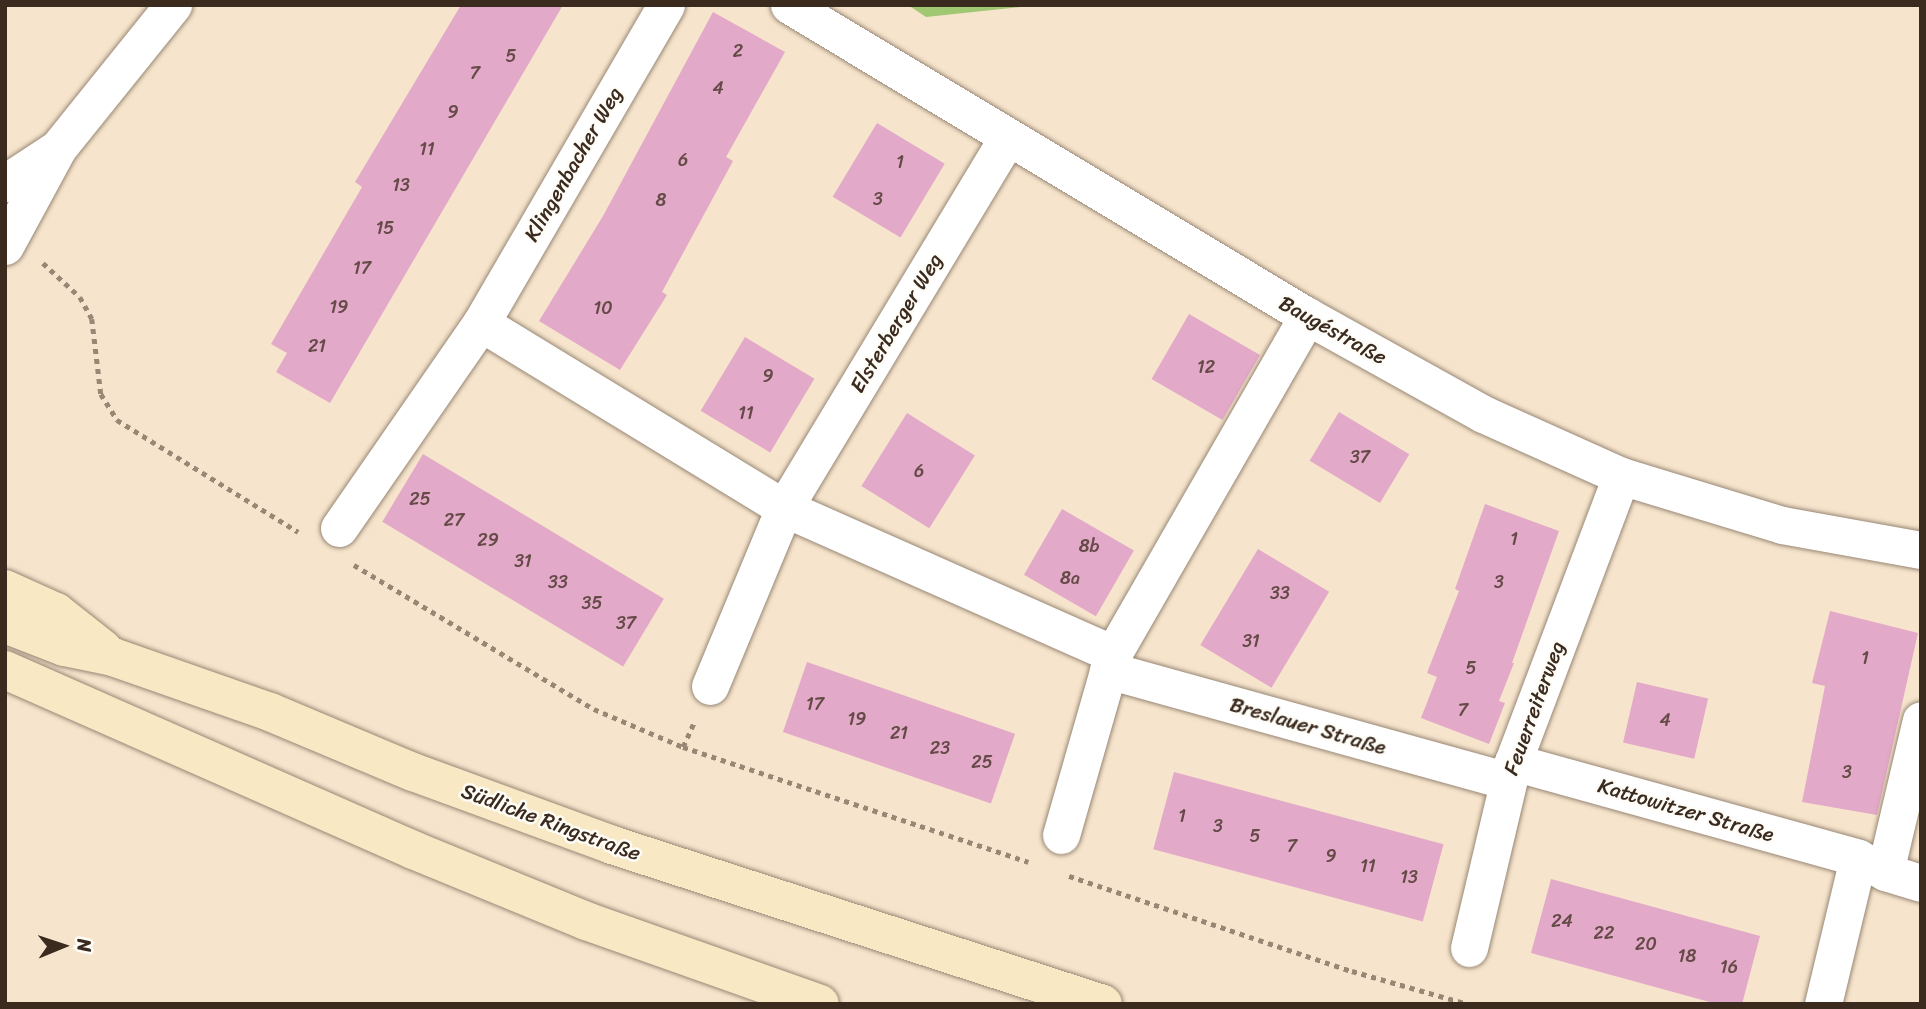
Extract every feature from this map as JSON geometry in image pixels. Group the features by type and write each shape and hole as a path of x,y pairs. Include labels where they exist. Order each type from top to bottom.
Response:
{"main road":[{"path":"5,589 56,612 113,657"},
{"name":"Südliche Ringstraße","path":"5,624 64,647 113,657 270,712 413,772 612,845 1103,1004"},
{"path":"5,670 413,850 586,920 820,1004"}],"street":[{"path":"5,246 58,148 173,5"},
{"name":"Klingenbacher Weg","path":"340,528 481,323 666,5"},
{"name":"Baugéstraße","path":"789,5 1307,316 1483,414 1621,476 1782,525 1921,550"},
{"name":"Elsterberger Weg","path":"710,686 784,508 1008,137"},
{"path":"5,183 58,148"},
{"path":"1061,835 1111,662 1307,316"},
{"path":"481,323 784,508 1111,662"},
{"name":"Feuerreiterweg","path":"1468,948 1510,772 1621,476"},
{"name":"Breslauer Straße","path":"1111,662 1510,772"},
{"path":"1824,1004 1921,720"},
{"name":"Kattowitzer Straße","path":"1510,772 1871,865 1921,883"}],"green space":[{"path":"908,5 1040,5 926,17"}],"building":[{"path":"461,5 563,5 330,403 276,372 287,353 271,344 362,187 355,182"},
{"path":"713,12 785,52 726,157 733,161 662,292 667,295 620,370 539,321 603,216"},
{"path":"877,123 945,164 900,237 833,197"},
{"path":"1189,314 1260,355 1223,420 1152,379"},
{"path":"745,337 814,379 770,452 701,411"},
{"path":"1339,412 1409,454 1380,503 1310,461"},
{"path":"907,413 975,455 929,528 861,486"},
{"path":"423,454 664,599 623,666 382,522"},
{"path":"1485,504 1559,531 1499,701 1505,703 1489,744 1421,718 1437,677 1427,673 1459,591 1455,589"},
{"path":"1062,509 1134,550 1096,616 1024,575"},
{"path":"1258,549 1329,592 1271,688 1200,645"},
{"path":"1830,611 1918,633 1877,815 1802,802 1825,686 1812,683"},
{"path":"807,662 1015,734 991,804 783,732"},
{"path":"1637,682 1708,698 1694,759 1623,742"},
{"path":"1174,772 1443,844 1423,921 1153,849"},
{"path":"1551,879 1760,936 1742,1004 1717,1004 1531,953"}]}
